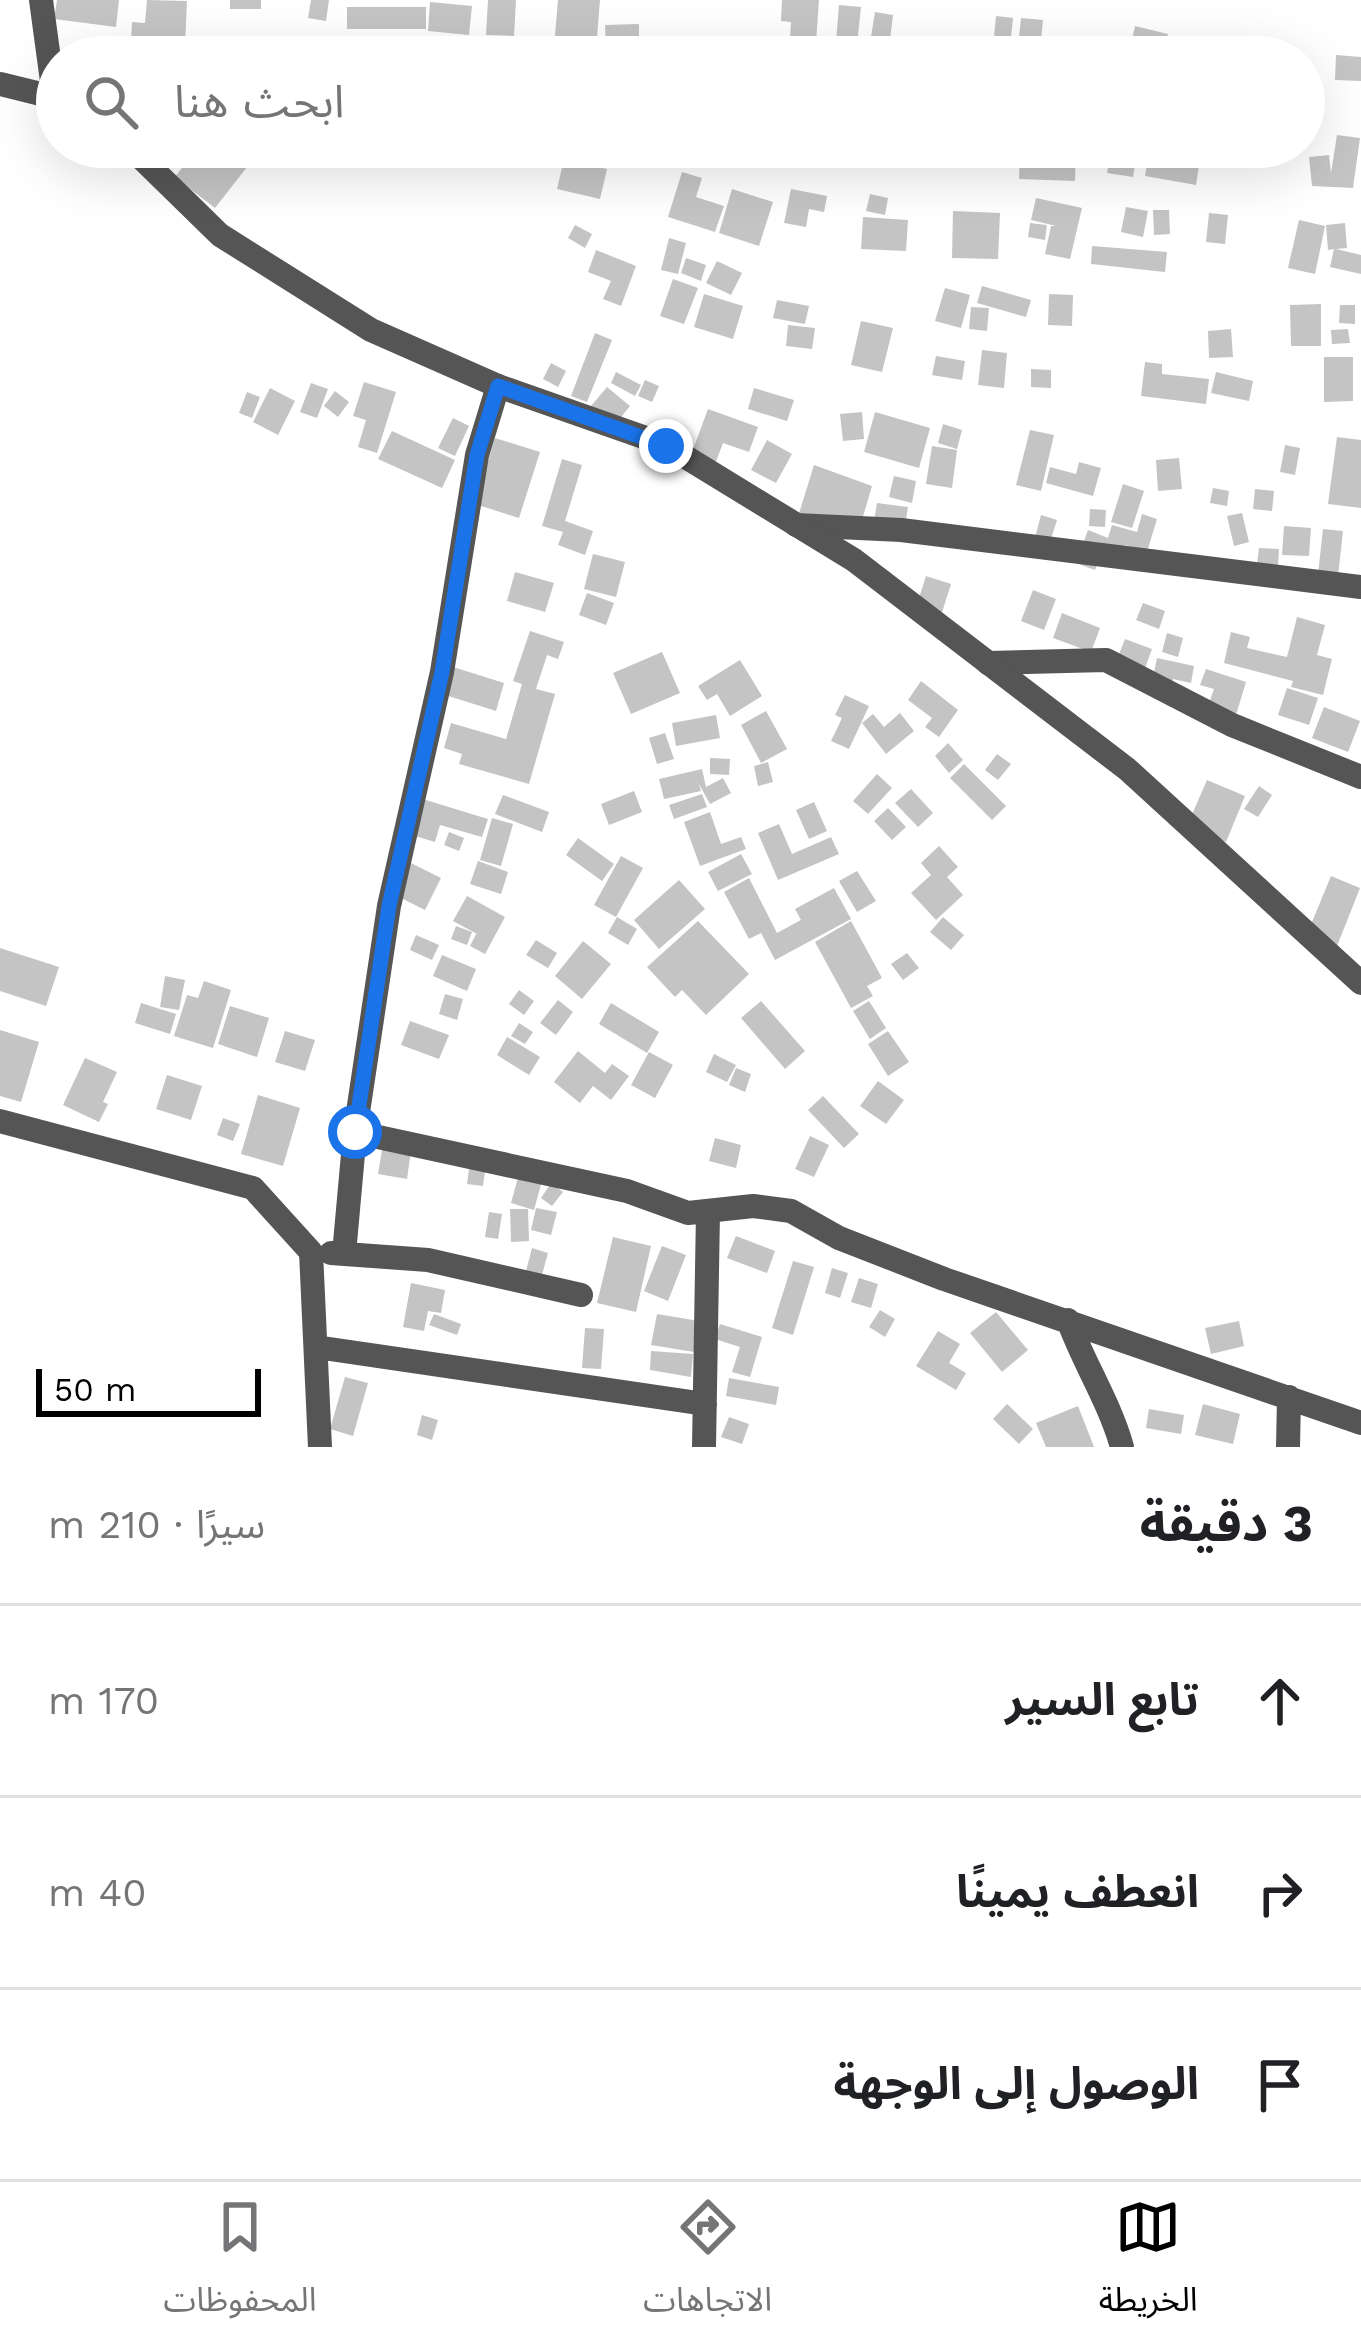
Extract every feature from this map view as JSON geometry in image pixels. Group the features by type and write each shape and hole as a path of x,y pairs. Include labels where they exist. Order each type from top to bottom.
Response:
{"street":[{"path":"41,0 46,36"},
{"path":"0,84 36,93"},
{"path":"151,168 220,235 371,330 498,386 666,446 854,560 1127,769 1361,983"},
{"path":"344,1254 355,1132 389,906 442,672 477,455 498,386"},
{"path":"796,525 902,530 1361,587"},
{"path":"988,663 1106,660 1232,725 1361,777"},
{"path":"0,1121 253,1188 311,1252 320,1447"},
{"path":"355,1132 627,1191 688,1213 753,1206 790,1211 839,1238 902,1263 1361,1423"},
{"path":"704,1447 708,1213"},
{"path":"311,1252 428,1260 581,1294"},
{"path":"1068,1319 1082,1358 1110,1406 1121,1447"},
{"path":"316,1347 705,1404"},
{"path":"1288,1447 1289,1397"}],"building":[{"path":"57,0 119,0 116,27 54,19"},
{"path":"147,0 187,1 185,36 131,36 132,22 145,23"},
{"path":"230,0 261,0 261,9 230,9"},
{"path":"311,0 329,0 326,21 308,18"},
{"path":"488,0 516,0 514,36 486,35"},
{"path":"558,0 600,0 597,36 555,36"},
{"path":"782,0 819,0 816,36 790,36 791,22 781,21"},
{"path":"430,2 472,6 469,35 428,31"},
{"path":"839,5 861,7 858,36 836,36"},
{"path":"347,7 426,7 426,29 347,29"},
{"path":"875,12 893,15 890,36 871,36"},
{"path":"996,16 1013,18 1011,36 994,36"},
{"path":"1021,18 1043,20 1041,36 1019,36"},
{"path":"639,24 639,36 606,36 605,25"},
{"path":"1135,26 1168,34 1168,36 1133,36"},
{"path":"1336,55 1361,57 1361,81 1335,80"},
{"path":"1337,135 1360,138 1353,188 1312,186 1310,168 1325,168 1325,155 1329,155 1331,173"},
{"path":"182,168 246,168 215,208 175,177"},
{"path":"562,168 607,169 600,199 557,189"},
{"path":"1019,168 1075,168 1075,181 1019,179"},
{"path":"1108,168 1134,168 1133,177 1107,173"},
{"path":"1146,168 1199,168 1196,185 1145,176"},
{"path":"682,172 702,178 696,197 724,206 715,232 668,217"},
{"path":"732,189 773,202 759,246 719,233"},
{"path":"791,189 827,196 824,212 809,209 806,227 784,223"},
{"path":"870,194 888,198 885,215 866,211"},
{"path":"1036,198 1082,208 1070,259 1045,254 1051,226 1056,226 1031,220"},
{"path":"1126,207 1148,211 1143,237 1121,232"},
{"path":"1153,210 1169,210 1170,234 1154,235"},
{"path":"953,211 1000,213 998,259 952,258"},
{"path":"1209,213 1228,215 1225,244 1206,242"},
{"path":"863,217 908,220 906,251 861,249"},
{"path":"1299,220 1325,226 1315,274 1288,268"},
{"path":"1030,223 1047,225 1045,240 1028,237"},
{"path":"1345,223 1347,248 1336,249 1361,255 1361,274 1330,267 1334,249 1328,250 1326,225"},
{"path":"575,225 592,234 585,248 568,238"},
{"path":"669,238 686,243 678,274 661,270"},
{"path":"1092,246 1167,252 1165,272 1091,264"},
{"path":"596,250 636,266 621,306 603,299 611,281 588,272"},
{"path":"686,258 706,265 701,281 681,273"},
{"path":"717,261 742,273 731,295 706,283"},
{"path":"673,279 698,288 684,324 660,316"},
{"path":"982,286 1031,300 1026,317 977,303"},
{"path":"945,288 970,295 961,328 935,321"},
{"path":"704,294 743,306 733,339 694,327"},
{"path":"1049,294 1073,295 1072,326 1048,325"},
{"path":"777,300 809,306 805,324 773,318"},
{"path":"1321,304 1321,346 1291,346 1290,305"},
{"path":"1340,305 1355,305 1355,324 1339,323"},
{"path":"971,307 989,308 987,331 969,329"},
{"path":"861,321 893,328 882,372 851,365"},
{"path":"788,325 815,328 812,349 786,346"},
{"path":"1231,329 1233,357 1209,358 1208,331"},
{"path":"1348,329 1350,343 1332,344 1331,330"},
{"path":"595,333 612,340 587,402 571,396"},
{"path":"982,350 1007,353 1004,388 978,385"},
{"path":"936,356 965,361 962,380 932,375"},
{"path":"1324,357 1353,357 1353,401 1324,402"},
{"path":"1145,362 1162,364 1162,374 1209,379 1206,404 1141,396"},
{"path":"551,363 566,371 558,387 543,379"},
{"path":"1031,369 1051,370 1051,388 1031,387"},
{"path":"616,372 641,385 635,396 611,383"},
{"path":"1216,372 1253,381 1249,401 1211,393"},
{"path":"645,380 659,386 652,402 638,396"},
{"path":"364,382 396,392 377,453 358,447 366,420 353,416"},
{"path":"311,383 328,389 317,418 300,412"},
{"path":"607,387 630,406 614,426 591,406"},
{"path":"270,388 295,401 278,435 253,422"},
{"path":"754,388 794,400 787,421 748,409"},
{"path":"335,391 349,402 338,417 324,406"},
{"path":"247,392 260,397 252,418 239,413"},
{"path":"708,409 758,427 749,452 723,443 715,464 691,455"},
{"path":"862,412 864,439 843,441 840,414"},
{"path":"875,412 930,428 919,468 864,452"},
{"path":"453,418 469,426 455,456 438,448"},
{"path":"943,424 962,430 957,449 938,443"},
{"path":"1030,430 1054,435 1041,491 1016,485"},
{"path":"392,431 455,460 442,488 378,459"},
{"path":"1337,437 1361,440 1361,508 1328,504"},
{"path":"495,438 540,452 519,518 475,504"},
{"path":"767,440 792,454 776,483 751,470"},
{"path":"1285,445 1300,448 1295,475 1280,472"},
{"path":"932,446 957,450 952,488 926,484"},
{"path":"1179,458 1182,489 1158,491 1156,460"},
{"path":"562,459 582,465 565,521 593,531 585,555 558,545 563,532 542,526"},
{"path":"1079,462 1101,468 1093,496 1046,483 1050,467 1076,474"},
{"path":"814,465 872,486 859,530 797,520"},
{"path":"894,476 916,481 912,503 889,497"},
{"path":"1123,484 1144,491 1132,528 1111,522"},
{"path":"1213,488 1229,491 1227,506 1210,503"},
{"path":"1255,489 1274,491 1272,511 1253,509"},
{"path":"877,503 908,507 905,526 874,521"},
{"path":"1090,509 1106,510 1105,527 1089,526"},
{"path":"1242,513 1249,542 1234,546 1227,516"},
{"path":"1142,514 1157,519 1147,552 1125,545 1118,566 1101,560 1106,543 1095,570 1076,563 1088,530 1108,538 1112,525 1137,532"},
{"path":"1041,515 1057,520 1050,542 1035,538"},
{"path":"1284,526 1311,528 1309,556 1282,555"},
{"path":"1323,529 1343,531 1337,585 1317,583"},
{"path":"1259,548 1279,549 1278,566 1257,564"},
{"path":"593,554 625,562 616,597 584,589"},
{"path":"515,572 554,583 545,612 507,601"},
{"path":"926,576 951,584 938,625 913,617"},
{"path":"1033,590 1056,599 1044,630 1021,621"},
{"path":"587,593 614,603 606,625 579,615"},
{"path":"1143,603 1165,611 1159,629 1136,620"},
{"path":"1062,613 1100,628 1091,652 1053,638"},
{"path":"1297,617 1325,625 1317,655 1332,659 1323,695 1291,687 1293,681 1224,663 1231,632 1250,637 1247,648 1287,657"},
{"path":"530,631 564,642 558,659 547,655 536,689 555,694 529,784 459,764 462,754 444,748 451,723 506,739 522,684 513,681"},
{"path":"1167,633 1183,638 1178,657 1162,652"},
{"path":"1125,639 1152,649 1140,682 1112,672"},
{"path":"662,652 680,693 631,714 613,673"},
{"path":"1157,658 1194,666 1191,683 1173,679 1170,690 1151,686"},
{"path":"740,660 762,696 730,716 717,694 707,700 698,686"},
{"path":"450,666 504,683 496,711 442,694"},
{"path":"1206,669 1246,682 1236,715 1208,706 1214,689 1200,685"},
{"path":"921,681 958,710 939,737 925,727 932,718 908,700"},
{"path":"1287,688 1318,698 1309,725 1278,715"},
{"path":"845,695 869,706 849,749 831,741 842,718 835,715"},
{"path":"1324,707 1360,721 1348,752 1312,738"},
{"path":"766,711 787,749 761,763 741,725"},
{"path":"900,713 914,731 886,754 862,723 873,714 884,727"},
{"path":"716,715 720,738 676,746 672,723"},
{"path":"665,733 674,759 657,764 649,738"},
{"path":"948,743 963,760 949,773 935,756"},
{"path":"997,754 1011,764 998,780 985,770"},
{"path":"710,758 730,759 729,775 710,774"},
{"path":"768,762 773,782 758,786 754,766"},
{"path":"964,764 1006,806 992,820 950,778"},
{"path":"702,769 706,787 723,778 731,793 710,804 699,784 701,791 664,799 659,779"},
{"path":"877,774 892,788 868,814 853,801"},
{"path":"1207,780 1245,796 1226,842 1187,826"},
{"path":"1259,786 1272,795 1258,817 1244,809"},
{"path":"911,789 933,813 918,827 895,803"},
{"path":"634,791 642,812 609,825 601,804"},
{"path":"702,794 707,807 674,819 669,805"},
{"path":"503,795 549,812 542,832 495,814"},
{"path":"416,797 488,819 482,837 440,825 435,842 405,833"},
{"path":"814,802 827,831 809,839 796,810"},
{"path":"888,808 906,827 892,840 874,821"},
{"path":"710,812 721,844 741,837 746,849 700,866 684,822"},
{"path":"492,818 513,824 501,866 480,860"},
{"path":"779,824 792,854 831,837 839,854 778,880 758,833"},
{"path":"449,832 464,838 459,851 444,845"},
{"path":"578,838 614,864 602,881 566,855"},
{"path":"939,846 958,867 947,877 963,895 936,920 911,893 931,875 921,863"},
{"path":"741,854 752,874 718,891 708,872"},
{"path":"621,856 643,868 616,917 594,905"},
{"path":"478,861 508,872 501,894 470,884"},
{"path":"409,862 441,878 425,910 393,894"},
{"path":"857,871 876,901 857,912 839,881"},
{"path":"1331,876 1360,888 1337,946 1307,934"},
{"path":"749,878 777,933 801,920 795,909 834,888 851,919 775,960 761,933 749,939 724,892"},
{"path":"679,880 705,909 659,949 634,920"},
{"path":"467,896 505,917 485,954 470,946 479,935 453,921"},
{"path":"617,917 637,929 628,945 608,933"},
{"path":"943,917 964,935 951,950 930,932"},
{"path":"698,921 749,974 706,1015 682,990 675,997 647,967"},
{"path":"851,921 882,978 867,986 873,996 851,1008 815,942"},
{"path":"456,926 472,932 467,945 451,939"},
{"path":"416,935 439,945 432,960 410,950"},
{"path":"536,940 557,953 548,968 526,955"},
{"path":"583,941 611,964 582,999 555,976"},
{"path":"0,948 59,967 46,1006 0,991"},
{"path":"907,953 919,968 903,980 891,964"},
{"path":"442,955 476,969 467,991 433,976"},
{"path":"165,976 185,980 179,1010 160,1007"},
{"path":"204,981 231,990 213,1048 174,1036 187,995 198,998"},
{"path":"519,990 534,1001 524,1015 509,1004"},
{"path":"445,994 463,999 457,1020 439,1014"},
{"path":"558,1000 573,1012 556,1035 540,1023"},
{"path":"761,1001 805,1051 785,1069 741,1018"},
{"path":"869,1001 886,1028 870,1039 853,1011"},
{"path":"141,1003 176,1014 170,1034 135,1023"},
{"path":"611,1003 659,1032 647,1053 599,1024"},
{"path":"230,1006 269,1018 257,1057 218,1044"},
{"path":"410,1021 449,1035 439,1059 401,1045"},
{"path":"519,1023 533,1032 525,1044 511,1036"},
{"path":"0,1030 39,1042 21,1102 0,1096"},
{"path":"285,1031 315,1040 305,1071 275,1062"},
{"path":"888,1031 909,1062 888,1076 868,1044"},
{"path":"507,1037 540,1057 529,1075 497,1055"},
{"path":"578,1051 605,1073 612,1064 629,1076 611,1100 593,1086 580,1103 554,1082"},
{"path":"649,1052 673,1065 655,1098 631,1085"},
{"path":"714,1054 736,1065 727,1082 706,1072"},
{"path":"85,1058 117,1072 99,1122 63,1105"},
{"path":"736,1068 751,1074 745,1092 729,1085"},
{"path":"167,1075 202,1086 191,1120 156,1109"},
{"path":"878,1081 904,1100 886,1124 860,1106"},
{"path":"258,1095 300,1108 283,1166 241,1154"},
{"path":"823,1096 859,1134 844,1148 808,1110"},
{"path":"223,1118 240,1124 233,1141 217,1135"},
{"path":"810,1136 829,1145 814,1177 795,1169"},
{"path":"384,1138 412,1143 407,1179 378,1174"},
{"path":"715,1138 741,1145 736,1168 709,1161"},
{"path":"471,1154 487,1156 483,1186 467,1184"},
{"path":"520,1170 543,1177 534,1210 511,1203"},
{"path":"551,1183 563,1192 552,1206 541,1198"},
{"path":"536,1208 557,1212 551,1235 531,1230"},
{"path":"510,1209 528,1209 529,1241 511,1242"},
{"path":"489,1212 502,1214 498,1239 485,1237"},
{"path":"736,1236 775,1251 767,1273 727,1258"},
{"path":"613,1237 651,1246 636,1312 597,1303"},
{"path":"662,1246 686,1255 668,1301 644,1291"},
{"path":"532,1248 548,1253 542,1275 526,1271"},
{"path":"793,1261 814,1267 793,1335 772,1328"},
{"path":"832,1268 848,1273 840,1298 825,1293"},
{"path":"859,1278 878,1284 871,1308 851,1302"},
{"path":"411,1283 445,1290 441,1313 428,1311 424,1331 403,1327"},
{"path":"880,1310 895,1319 885,1337 869,1327"},
{"path":"996,1312 1028,1350 1002,1372 970,1333"},
{"path":"434,1314 461,1324 457,1335 429,1325"},
{"path":"657,1314 699,1321 694,1352 651,1345"},
{"path":"1239,1321 1244,1346 1211,1354 1205,1328"},
{"path":"720,1324 762,1337 750,1377 732,1372 740,1347 715,1339"},
{"path":"585,1328 604,1329 601,1369 582,1368"},
{"path":"938,1331 960,1344 949,1363 966,1373 956,1390 916,1366"},
{"path":"651,1351 693,1354 691,1377 650,1370"},
{"path":"345,1377 368,1383 353,1436 330,1429"},
{"path":"729,1378 779,1387 776,1405 726,1396"},
{"path":"1007,1404 1033,1429 1019,1444 993,1419"},
{"path":"1203,1404 1240,1414 1233,1444 1195,1435"},
{"path":"1078,1406 1094,1447 1046,1447 1036,1423"},
{"path":"1149,1409 1184,1415 1181,1434 1146,1428"},
{"path":"422,1415 438,1420 432,1440 417,1435"},
{"path":"729,1417 749,1424 742,1444 721,1437"}],"route":[{"path":"355,1132 389,906 442,672 477,455 498,386 666,446"}]}
